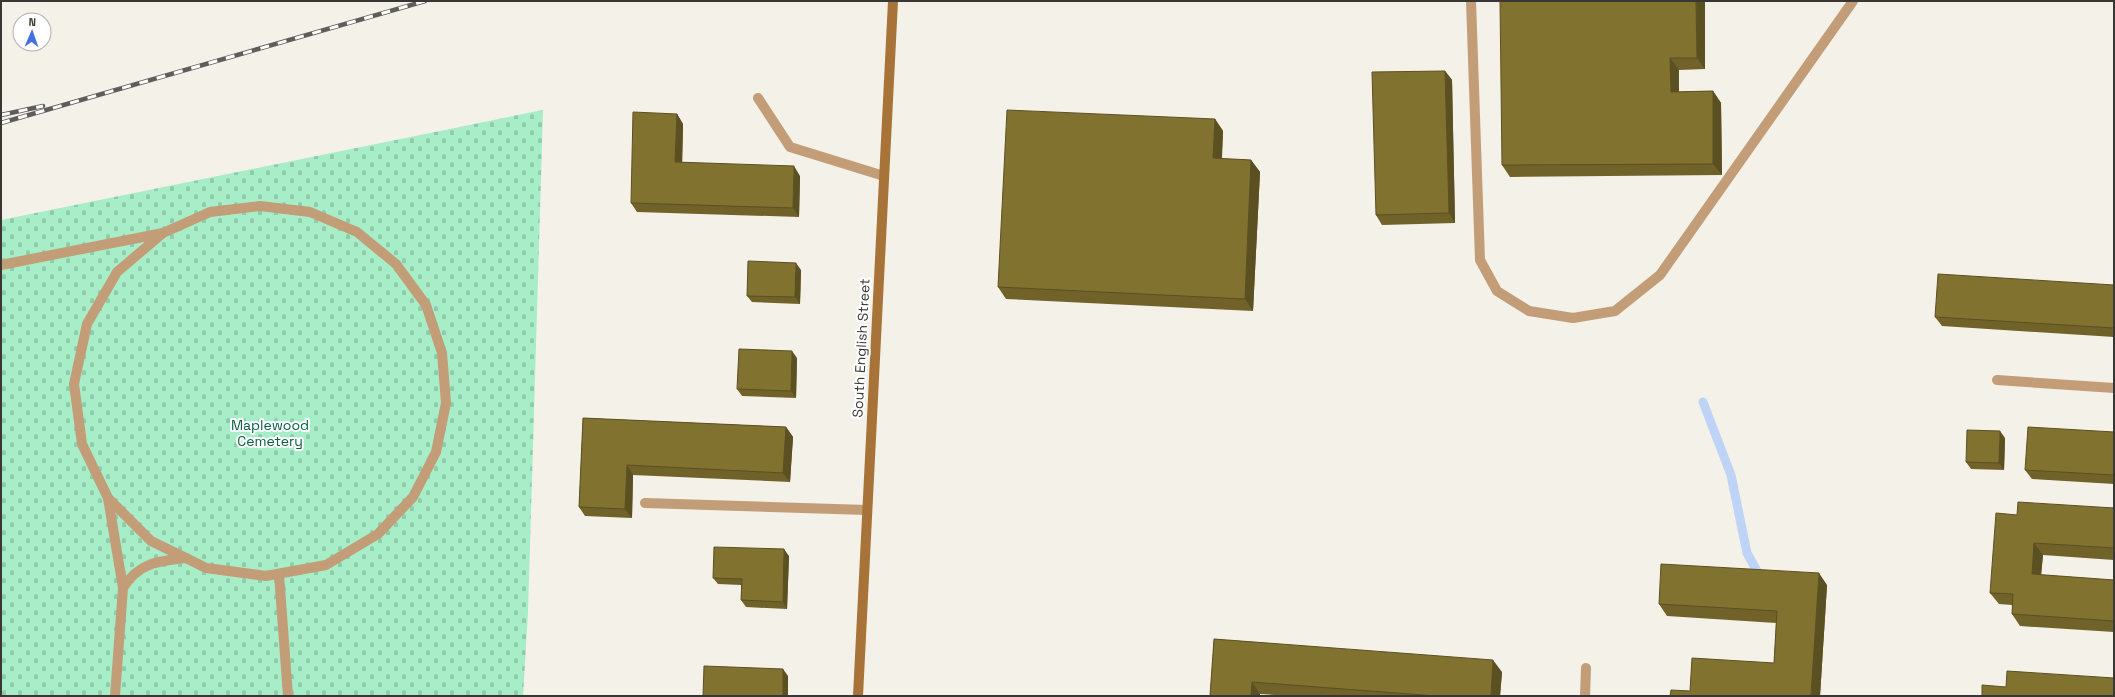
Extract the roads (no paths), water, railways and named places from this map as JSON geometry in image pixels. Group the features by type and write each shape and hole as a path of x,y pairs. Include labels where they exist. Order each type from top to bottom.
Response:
{"street":[{"name":"South English Street","path":"858,696 893,1"},
{"path":"1471,1 1480,260 1497,291 1516,303 1529,311 1573,318 1615,311 1660,275 1853,1"},
{"path":"758,98 790,147 884,176"},
{"path":"1,265 164,232 210,212 260,206 310,212 357,232 396,264 426,305 442,353 446,403 436,452 413,497 378,534 326,565 266,576 206,568 151,541 108,498"},
{"path":"115,696 123,588 108,498 82,444 74,384 87,324 118,272 164,232"},
{"path":"1997,380 2114,388"},
{"path":"645,503 867,510"},
{"path":"123,588 130,576 143,567 158,562 186,558"},
{"path":"279,574 288,696"},
{"path":"1585,696 1586,668"}],"waterway":[{"path":"1703,402 1731,475 1747,553 1762,580"}],"railway":[{"path":"1,123 425,1"},
{"path":"1,115 43,106"}],"park label":[{"name":"Maplewood Cemetery","path":"270,434"}]}
